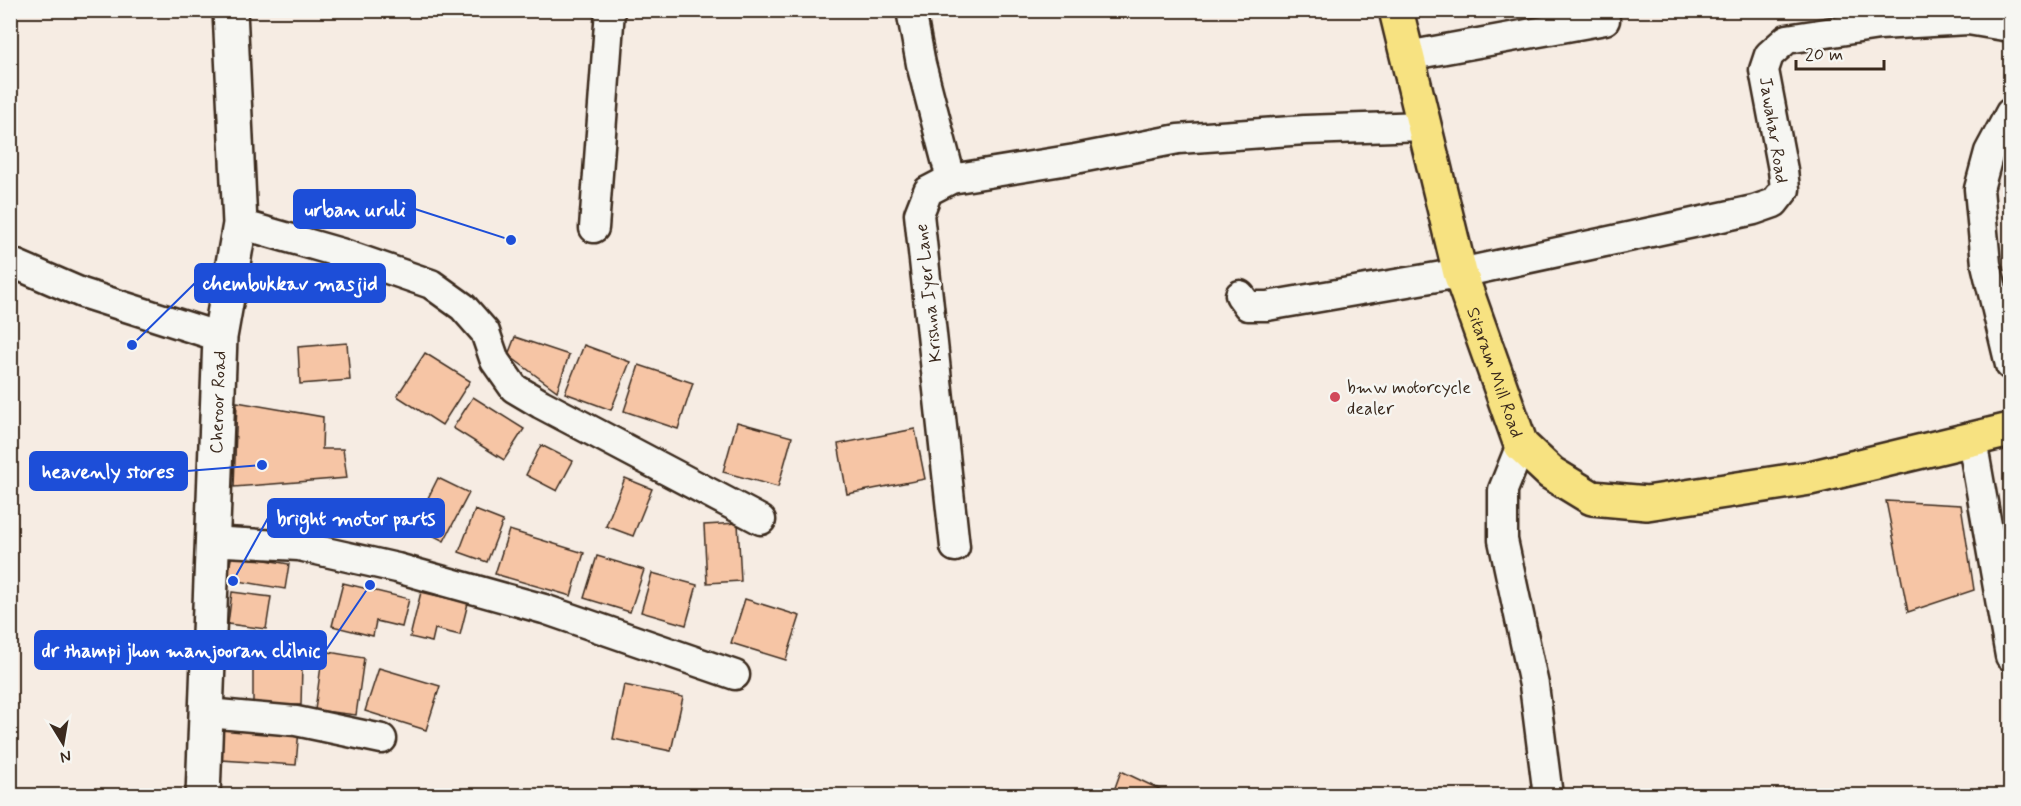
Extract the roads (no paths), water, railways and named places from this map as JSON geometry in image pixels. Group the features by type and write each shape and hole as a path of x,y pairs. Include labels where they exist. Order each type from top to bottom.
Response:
{"main road":[{"name":"Cheroor Road","path":"203,795 220,337 240,224 230,10"},
{"name":"Sitaram Mill Road","path":"1396,10 1460,273 1521,445 1551,473 1592,498 1647,503 1810,478 2010,430"}],"street":[{"path":"594,228 610,10"},
{"path":"911,10 921,64 951,179"},
{"path":"1407,57 1605,20"},
{"name":"Jawahar Road","path":"1240,295 1248,306 1267,306 1460,273 1754,210 1774,203 1785,189 1764,70 1769,55 1787,39 1879,25 1968,20 2010,27"},
{"path":"2010,113 1989,152 1979,189 1986,264 2010,365"},
{"name":"Krishna Iyer Lane","path":"955,547 919,214 928,191 951,179 1075,159 1178,139 1305,130 1424,126"},
{"path":"240,224 341,253 431,284 462,307 485,332 495,361 514,388 761,520"},
{"path":"10,262 82,292 220,337"},
{"path":"1972,440 2010,656"},
{"path":"1521,445 1503,490 1503,540 1534,685 1548,795"},
{"path":"214,543 299,546 397,568 543,609 735,675"},
{"path":"207,713 296,721 382,739"}],"place":[{"name":"urban uruli","path":"511,240"},
{"name":"chembukkav masjid","path":"132,345"},
{"name":"bmw motorcycle dealer","path":"1335,397"},
{"name":"heavenly stores","path":"262,465"},
{"name":"bright motor parts","path":"233,581"},
{"name":"dr thampi jhon manjooran clilnic","path":"370,585"}]}
